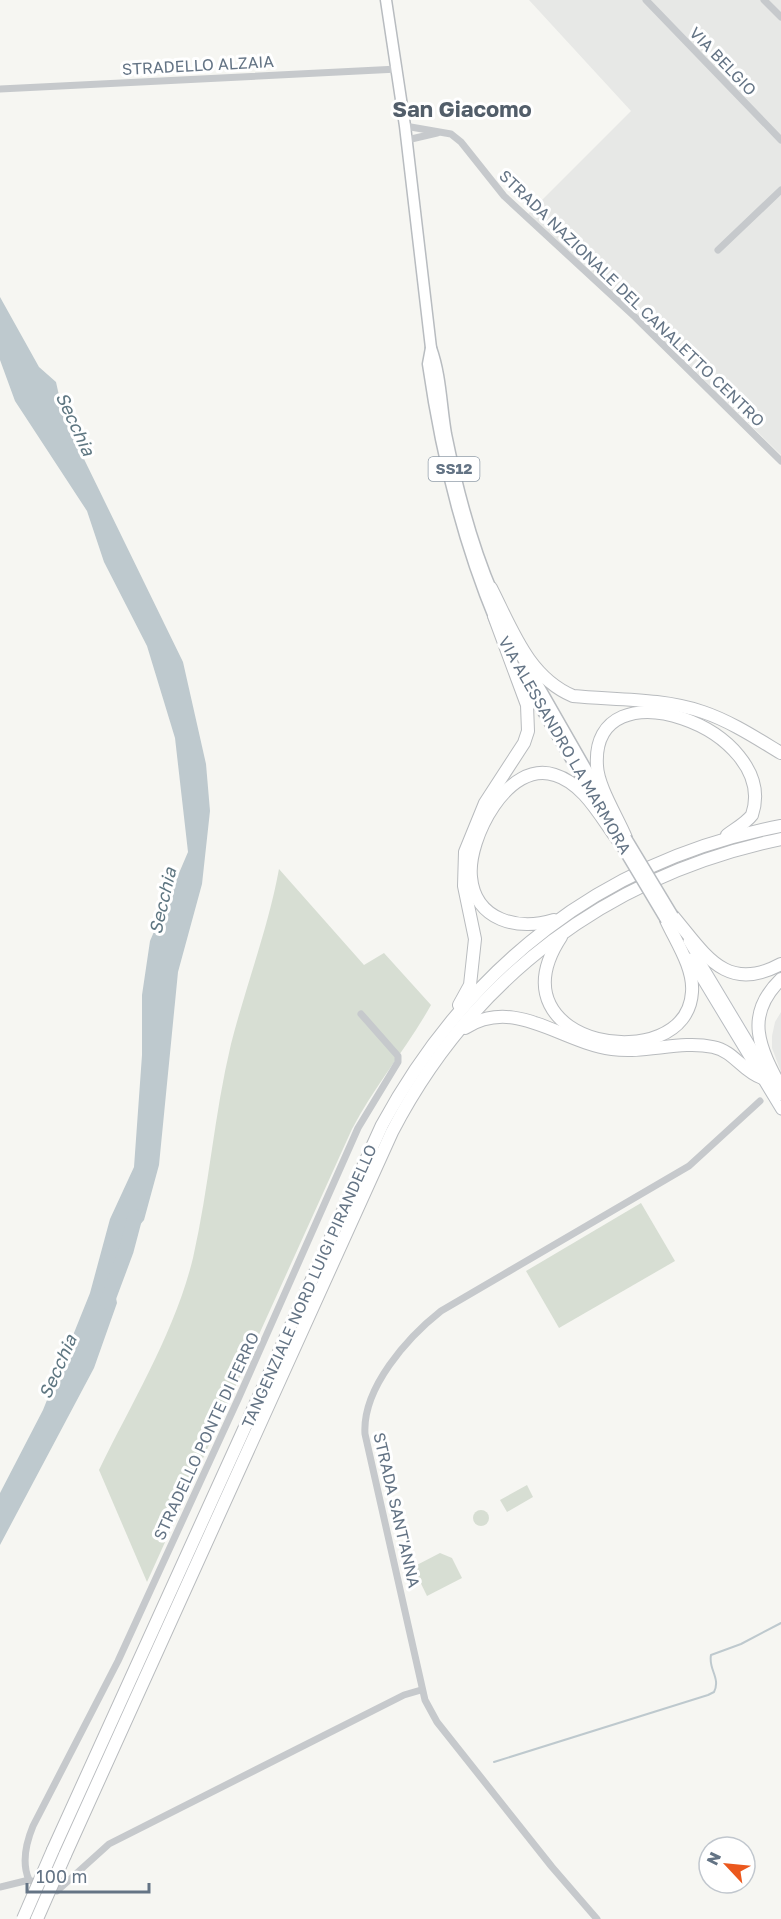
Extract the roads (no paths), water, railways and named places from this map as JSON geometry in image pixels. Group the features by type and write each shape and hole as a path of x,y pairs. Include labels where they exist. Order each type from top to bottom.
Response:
{"highway":[{"path":"491,588 536,671 562,692 573,696 664,703 701,711 781,753"},
{"path":"448,1033 470,985 475,939 464,886 465,852 485,803 519,752 528,731 527,705 494,616"},
{"path":"623,840 599,779 597,766 603,739 610,728 627,716 645,711 674,713 716,726 742,741 752,751"},
{"path":"723,838 751,817 759,804 763,789 760,767"},
{"path":"561,918 536,925 507,923 494,917 474,893 471,877 472,861 486,822 499,799 512,784 527,776 554,774 579,788 623,840"},
{"name":"TANGENZIALE NORD LUIGI PIRANDELLO","path":"23,1919 59,1853 382,1125 413,1072 497,972 561,918 619,881 663,860 723,838 781,826"},
{"name":"TANGENZIALE NORD LUIGI PIRANDELLO","path":"448,1033 504,980 565,931 601,907 669,872 758,843 781,839"},
{"path":"758,843 781,844"},
{"path":"565,931 544,970 547,1002 555,1016 569,1026 596,1037 632,1042 648,1041 674,1029 682,1022 691,1001 692,978 669,918"},
{"path":"669,918 711,961 722,969 743,976 760,975 781,964"},
{"path":"781,979 762,1004 758,1024 761,1050 781,1088"},
{"path":"448,1033 484,1018 512,1016 576,1040 613,1049 713,1047 731,1054 750,1074 762,1078"},
{"name":"TANGENZIALE NORD LUIGI PIRANDELLO","path":"37,1919 59,1853"}],"main road":[{"name":"VIA ALESSANDRO LA MARMORA","path":"386,0 398,69 431,348 436,363 446,432 467,522 491,588 531,676 623,840 781,1110"},
{"name":"VIA ALESSANDRO LA MARMORA","path":"431,348 428,364 449,484 460,526 494,616 525,682 623,840"},
{"name":"VIA ALESSANDRO LA MARMORA","path":"669,918 781,1096"}],"street":[{"name":"VIA BELGIO","path":"646,0 781,140"},
{"path":"764,0 781,17"},
{"name":"STRADELLO ALZAIA","path":"0,89 398,69"},
{"name":"STRADA NAZIONALE DEL CANALETTO CENTRO","path":"405,126 451,134 461,142 510,202 634,317 781,461"},
{"path":"407,140 439,132"},
{"path":"718,250 781,190"},
{"name":"STRADELLO PONTE DI FERRO","path":"29,1880 25,1871 25,1853 33,1826 118,1661 240,1397 358,1128 398,1062 398,1056 361,1014"},
{"name":"STRADA SANT'ANNA","path":"597,1919 552,1867 437,1722 421,1690 410,1629 365,1434 365,1415 374,1392 411,1338 441,1311 689,1166 760,1101"},
{"path":"0,1887 29,1880 57,1891 109,1844 404,1695 421,1690"}],"waterway":[{"name":"Secchia","path":"107,1302 126,1251 135,1217"},
{"path":"494,1762 708,1695 714,1692 716,1687 711,1655 741,1644 781,1623"}],"district":[{"name":"San Giacomo","path":"462,109"}]}
